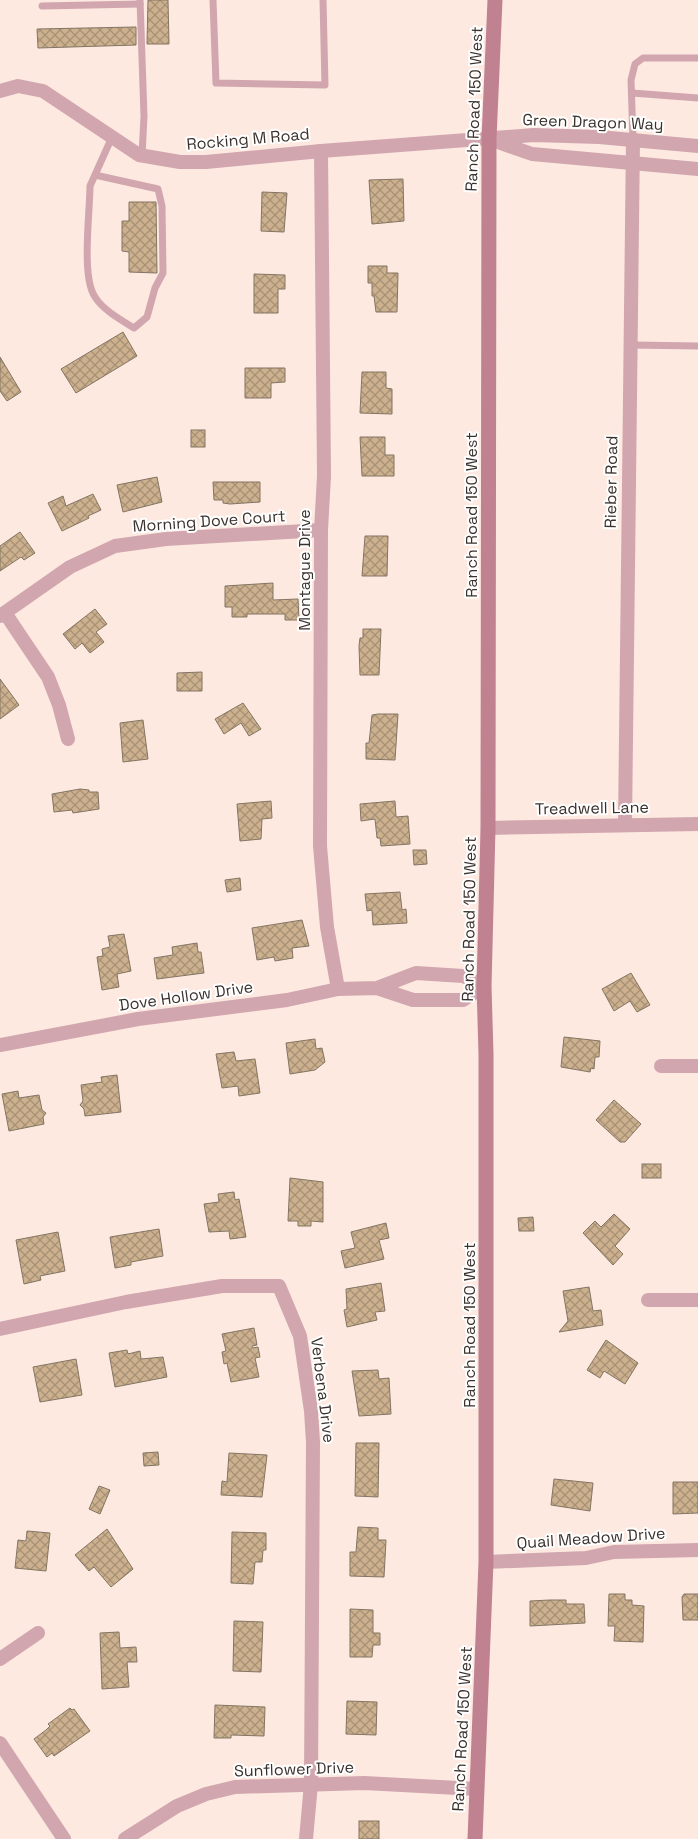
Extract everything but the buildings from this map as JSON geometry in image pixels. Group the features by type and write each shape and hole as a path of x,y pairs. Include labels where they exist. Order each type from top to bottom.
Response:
{"main road":[{"name":"Ranch Road 150 West","path":"475,1839 486,1562 486,1054 484,986 488,828 489,139 495,0"}],"street":[{"name":"Rocking M Road","path":"0,91 18,86 44,91 142,156 180,162 206,162 321,151 489,139"},
{"name":"Green Dragon Way","path":"489,139 534,135 633,139 698,146"},
{"name":"Green Dragon Way","path":"489,139 532,154 633,161 698,169"},
{"name":"Rieber Road","path":"624,825 633,139"},
{"name":"Montague Drive","path":"321,151 324,476 321,530 320,846 327,927 338,989"},
{"name":"Morning Dove Court","path":"2,615 70,566 115,546 166,539 321,530"},
{"path":"2,615 48,677 59,705 68,739"},
{"name":"Treadwell Lane","path":"488,828 698,824"},
{"name":"Dove Hollow Drive","path":"0,1046 138,1019 287,1000 338,989 377,988 416,973 463,976 484,986"},
{"name":"Dove Hollow Drive","path":"377,988 413,1000 463,1000 484,986"},
{"path":"661,1066 698,1066"},
{"name":"Verbena Drive","path":"0,1329 126,1302 222,1286 279,1286 300,1336 311,1411 313,1442 311,1784"},
{"path":"648,1300 698,1300"},
{"name":"Quail Meadow Drive","path":"486,1562 586,1558 614,1552 698,1550"},
{"path":"0,1659 38,1633"},
{"path":"0,1743 64,1839"},
{"path":"306,1839 311,1784"},
{"name":"Sunflower Drive","path":"125,1839 161,1815 206,1794 234,1787 373,1784 477,1789"}],"lane":[{"path":"213,0 216,83 325,85 323,0"},
{"path":"42,6 140,2 144,116 142,156"},
{"path":"633,139 632,72 634,64 642,58 698,58"},
{"path":"632,93 698,98"},
{"path":"96,175 158,189 162,206 163,273 147,317 134,328 117,317 94,297 87,275 90,186 112,137"},
{"path":"631,345 698,346"}]}
